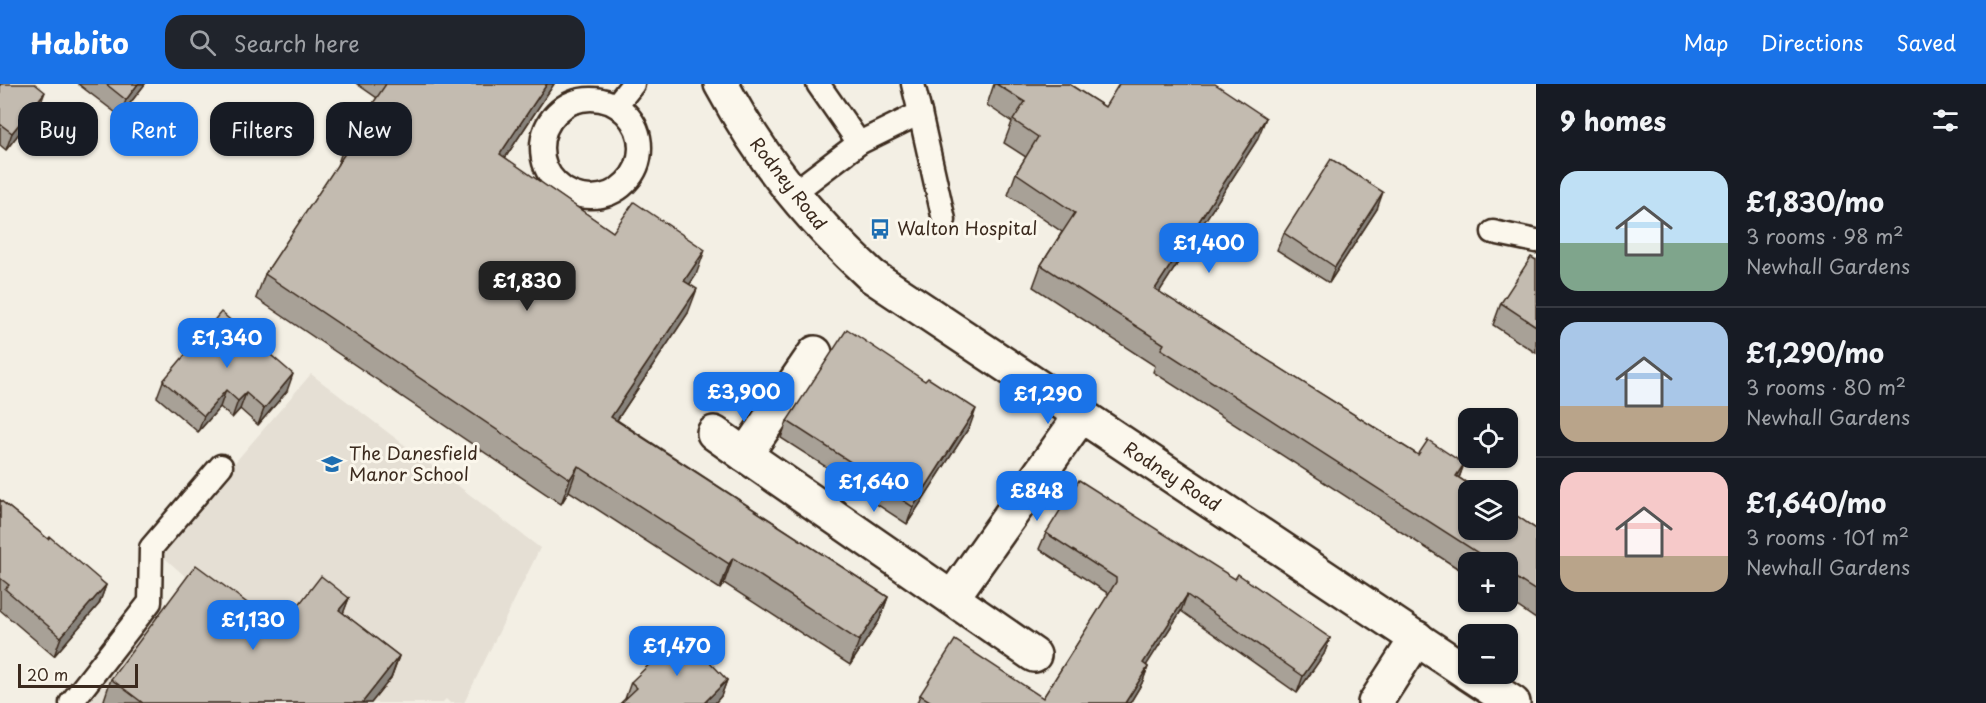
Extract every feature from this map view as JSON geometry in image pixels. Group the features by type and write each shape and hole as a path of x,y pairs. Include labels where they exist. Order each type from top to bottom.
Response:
{"street":[{"name":"Rodney Road","path":"720,84 746,130 792,194 827,235 872,276 1080,417 1458,666"},
{"path":"745,455 815,353"},
{"path":"952,598 1080,417"},
{"path":"714,433 1034,655"},
{"path":"1375,703 1417,638"},
{"name":"Rodney Road","path":"1485,684 1513,703"}],"lane":[{"path":"616,105 633,84"},
{"path":"818,84 859,143"},
{"path":"913,84 944,220"},
{"path":"583,99 600,99 616,105 629,116 638,131 641,148 638,165 629,180 608,194 584,197 567,191 554,180 543,157 545,132 553,117 566,106 583,99"},
{"path":"792,194 859,143 920,113"},
{"path":"1493,232 1536,241"},
{"path":"71,703 150,602 151,548 221,466"}],"shaded area":[{"name":"The Danesfield Manor School","path":"311,374 540,548 464,703 450,703 446,699 442,703 82,703 187,578 158,552"}],"building":[{"path":"0,84 35,84 45,92 37,102 18,102 18,126 12,133 0,124"},
{"path":"106,84 138,84 126,100"},
{"path":"386,84 547,84 500,154 613,232 634,202 705,250 684,281 697,289 611,417 888,597 859,641 733,558 729,564 578,466 570,479 265,274 343,156 412,156 412,102 374,102"},
{"path":"996,84 1069,84 1105,107 1119,84 1215,84 1266,118 1155,289 1418,455 1428,440 1458,460 1458,468 1461,468 1456,476 1462,480 1458,480 1458,540 1518,540 1518,517 1536,529 1536,591 1518,579 1518,552 1476,552 1161,349 1164,344 1041,265 1075,213 1016,173 1038,137 1013,120 1025,102"},
{"path":"1331,159 1383,192 1335,267 1284,233"},
{"path":"1531,257 1536,260 1536,326 1501,303"},
{"path":"221,312 293,374 264,409 246,393 238,401 226,390 204,416 163,381"},
{"path":"847,329 925,381 928,378 976,409 913,507 864,475 866,472 787,421"},
{"path":"1079,480 1235,579 1238,574 1330,638 1303,676 1187,595 1143,663 1148,667 1125,703 933,703 920,695 955,640 1043,698 1116,582 1116,578 1046,533"},
{"path":"0,500 48,539 50,537 106,585 61,637 5,589 9,585 0,578"},
{"path":"196,565 281,628 321,576 349,598 339,610 399,656 362,703 143,703 111,679"},
{"path":"682,633 727,680 704,703 621,703 637,688 631,682"}],"place":[{"name":"Walton Hospital","path":"880,229"},
{"name":"The Danesfield Manor School","path":"332,464"}]}
